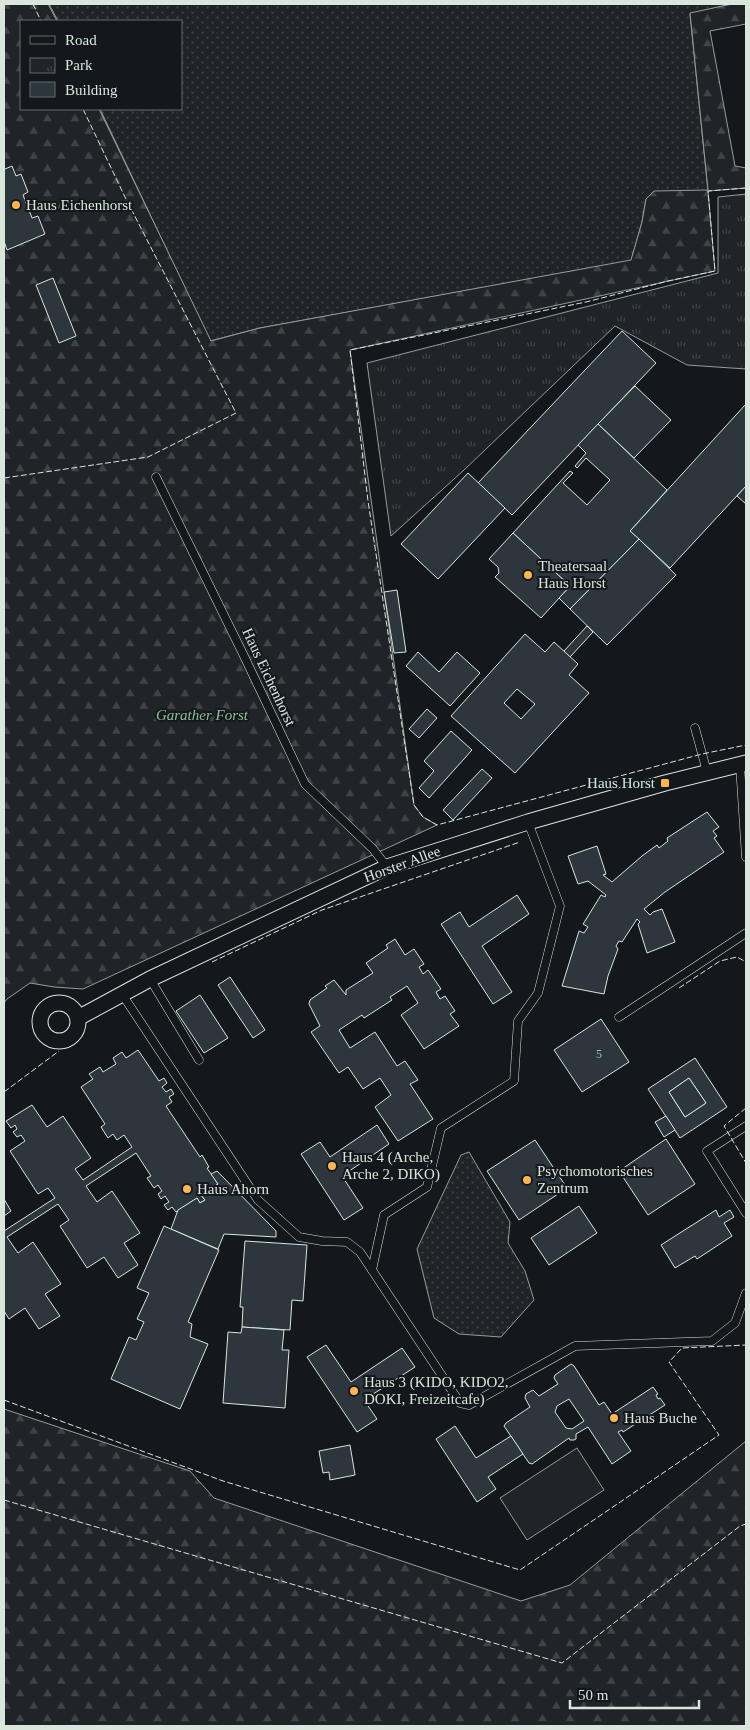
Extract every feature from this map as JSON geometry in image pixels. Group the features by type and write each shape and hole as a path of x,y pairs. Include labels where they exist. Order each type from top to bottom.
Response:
{"street":[{"name":"Horster Allee","path":"78,1018 150,980 387,866 528,822 706,772 743,764"}],"lane":[{"name":"Haus Eichenhorst","path":"156,477 244,656 304,784 373,849 387,866"},
{"path":"695,728 706,772"},
{"path":"743,764 746,857"},
{"path":"372,1270 384,1215 427,1187 441,1128 514,1081 518,1021 538,993 560,906 528,822"},
{"path":"619,1017 746,933"},
{"path":"150,980 199,1060"},
{"path":"122,994 258,1200 299,1238 347,1242 360,1252 460,1403 469,1405 575,1346 712,1341 735,1324 746,1293"},
{"path":"746,1126 707,1151 746,1213"}],"green space":[{"name":"Garather Forst","path":"4,4 48,4 56,20 20,20 20,110 99,110 211,341 260,328 631,260 642,222 646,199 654,191 708,190 690,13 732,4 746,4 746,24 710,31 735,166 746,168 746,188 708,191 715,271 350,350 414,805 423,817 437,825 83,989 30,983 4,1003"},
{"path":"49,4 732,4 690,14 708,191 646,199 642,222 631,261 260,328 210,341 100,110 182,110 182,20 57,20"},
{"path":"746,194 746,369 687,365 615,326 464,470 391,536 367,363 718,273 718,197"},
{"path":"469,1152 510,1222 508,1243 525,1271 534,1300 501,1337 459,1334 434,1318 417,1249 461,1155"},
{"path":"4,1409 190,1471 214,1498 521,1601 570,1585 746,1441 746,1726 4,1726"},
{"path":"577,1448 604,1490 527,1540 500,1498"}],"building":[{"name":"Haus Eichenhorst","path":"12,166 16,176 21,174 28,192 23,195 32,218 38,216 45,234 7,250 4,241 4,168"},
{"path":"53,278 76,336 59,343 36,285"},
{"path":"622,331 656,363 512,515 478,483"},
{"path":"635,386 671,420 634,458 598,424"},
{"path":"746,404 746,486 670,568 630,531"},
{"path":"598,424 667,490 630,531 639,539 570,609 559,598 570,586 513,533 570,471 573,473 563,483 587,505 610,480 586,458 577,468 575,466 586,453 578,445"},
{"path":"468,473 505,508 438,579 401,544"},
{"path":"746,486 746,504 737,496"},
{"name":"Theatersaal Haus Horst","path":"513,533 570,586 541,618 495,577 499,573 498,567 489,559"},
{"path":"639,539 676,575 607,645 570,609"},
{"path":"397,590 406,652 394,653 384,592"},
{"path":"587,626 593,632 570,657 564,651"},
{"path":"525,634 545,652 554,642 578,664 569,675 589,693 515,773 451,716","holes":["517,689 535,704 521,719 504,703"]},
{"path":"418,652 439,672 457,652 480,673 450,706 406,666"},
{"path":"427,709 437,718 419,738 409,729"},
{"path":"451,731 472,750 429,798 419,788 434,771 424,761"},
{"path":"482,769 492,778 453,820 443,810"},
{"path":"707,812 719,827 713,831 717,836 714,838 724,852 665,892 644,909 650,915 662,909 675,942 647,953 638,924 640,922 637,919 622,942 619,941 616,946 618,949 608,976 604,994 562,986 579,931 584,933 588,927 583,924 601,895 605,897 606,895 588,881 578,884 568,856 597,846 606,874 603,875 612,882 642,856 657,845 659,848 668,841 667,838"},
{"path":"517,895 529,914 482,946 512,992 493,1004 441,924 460,912 469,927"},
{"path":"395,939 405,955 414,949 424,964 419,967 423,974 428,970 441,989 436,992 440,999 445,996 455,1011 450,1014 459,1026 424,1049 401,1015 418,1003 407,986 390,997 392,1000 364,1018 362,1015 339,1030 350,1048 375,1032 397,1066 405,1061 418,1080 410,1084 433,1119 398,1141 375,1107 391,1095 380,1078 363,1089 348,1067 339,1073 311,1032 320,1026 309,1004 310,1000 327,988 325,986 334,980 346,995 346,990 373,973 366,963 388,948 386,945"},
{"path":"230,977 265,1030 253,1038 218,985"},
{"path":"200,995 228,1038 204,1053 176,1011"},
{"path":"601,1019 629,1062 582,1092 554,1050"},
{"name":"Haus Ahorn","path":"138,1050 159,1081 164,1078 167,1083 162,1087 166,1092 171,1089 174,1094 169,1097 172,1102 166,1106 200,1157 202,1155 209,1167 207,1168 218,1184 212,1188 215,1192 210,1196 207,1191 201,1195 205,1200 200,1203 197,1198 176,1212 172,1207 168,1210 164,1205 169,1202 165,1196 161,1199 158,1194 162,1191 158,1185 154,1188 147,1178 151,1176 136,1153 86,1186 97,1202 112,1191 140,1233 124,1243 138,1265 118,1278 104,1257 87,1268 60,1226 69,1220 58,1204 7,1237 18,1253 33,1242 61,1284 45,1294 60,1316 39,1329 25,1308 9,1319 4,1311 4,1231 55,1198 48,1188 38,1194 10,1151 25,1141 21,1135 17,1137 13,1132 17,1129 15,1125 11,1128 6,1121 32,1105 47,1127 63,1116 91,1158 75,1169 83,1180 132,1147 124,1135 117,1140 113,1134 108,1138 101,1127 105,1124 81,1087 93,1079 89,1074 100,1067 103,1072 116,1064 113,1058 122,1052 126,1058"},
{"path":"695,1058 727,1107 680,1138 648,1089","holes":["689,1078 706,1103 685,1117 669,1092"]},
{"path":"689,1078 706,1103 685,1117 669,1092"},
{"path":"666,1116 675,1130 664,1137 655,1122"},
{"name":"Haus 4 (Arche, Arche 2, DIKO)","path":"377,1125 389,1144 342,1176 363,1208 344,1220 301,1154 320,1142 330,1157"},
{"path":"666,1139 695,1184 648,1215 619,1171"},
{"name":"Psychomotorisches Zentrum","path":"535,1140 567,1188 519,1220 487,1171"},
{"path":"217,1171 276,1231 276,1237 224,1234 218,1249 171,1229 178,1210 197,1198 200,1203 205,1200 201,1195 207,1191 210,1196 215,1192 212,1188 218,1184 211,1174"},
{"path":"4,1199 11,1211 4,1216"},
{"path":"579,1206 597,1233 549,1265 531,1238"},
{"path":"716,1210 719,1217 730,1210 734,1217 724,1223 732,1236 697,1259 695,1256 675,1268 661,1245"},
{"path":"164,1226 219,1250 188,1322 192,1324 190,1337 208,1344 180,1409 111,1379 129,1337 136,1340 144,1322 137,1319 149,1293 137,1288"},
{"path":"245,1241 307,1245 303,1301 292,1300 290,1330 242,1327 243,1307 240,1307"},
{"path":"242,1327 284,1330 282,1350 289,1350 285,1408 223,1403 228,1332 241,1333"},
{"name":"Haus 3 (KIDO, KIDO2, DOKI, Freizeitcafe)","path":"326,1345 351,1382 402,1348 415,1367 364,1400 377,1419 357,1432 307,1357"},
{"name":"Haus Buche","path":"571,1364 574,1366 599,1405 604,1402 612,1414 653,1387 658,1394 656,1395 658,1399 660,1398 665,1405 623,1432 622,1430 618,1432 631,1451 612,1464 588,1427 576,1434 576,1439 570,1440 569,1438 532,1464 529,1463 504,1426 530,1407 525,1398 526,1394 533,1390 539,1396 558,1384 554,1378 555,1375","holes":["569,1399 584,1421 572,1429 566,1428 555,1412 557,1406"]},
{"path":"455,1426 476,1458 511,1436 523,1454 488,1477 496,1489 477,1502 436,1439"},
{"path":"350,1445 355,1475 330,1480 329,1472 323,1473 319,1451"}],"fence":[{"path":"33,4 41,20"},
{"path":"4,478 148,457 236,413 125,197 83,110"},
{"path":"746,188 708,191 715,271 586,302 350,350 368,501 414,805 423,817 437,825 702,754 746,745"},
{"path":"212,962 322,910 520,842"},
{"path":"679,988 720,961 737,957 746,962"},
{"path":"4,1092 59,1051"},
{"path":"746,1108 724,1126 746,1163"},
{"path":"4,1400 223,1481 520,1570 719,1435 669,1362 682,1348 746,1345"},
{"path":"4,1500 562,1663 740,1526 746,1524"}],"place":[{"name":"Haus Eichenhorst","path":"16,205"},
{"name":"Theatersaal Haus Horst","path":"528,575"},
{"name":"Haus Horst","path":"665,783"},
{"name":"Haus 4 (Arche, Arche 2, DIKO)","path":"332,1166"},
{"name":"Psychomotorisches Zentrum","path":"527,1180"},
{"name":"Haus Ahorn","path":"187,1189"},
{"name":"Haus 3 (KIDO, KIDO2, DOKI, Freizeitcafe)","path":"354,1391"},
{"name":"Haus Buche","path":"614,1418"}]}
